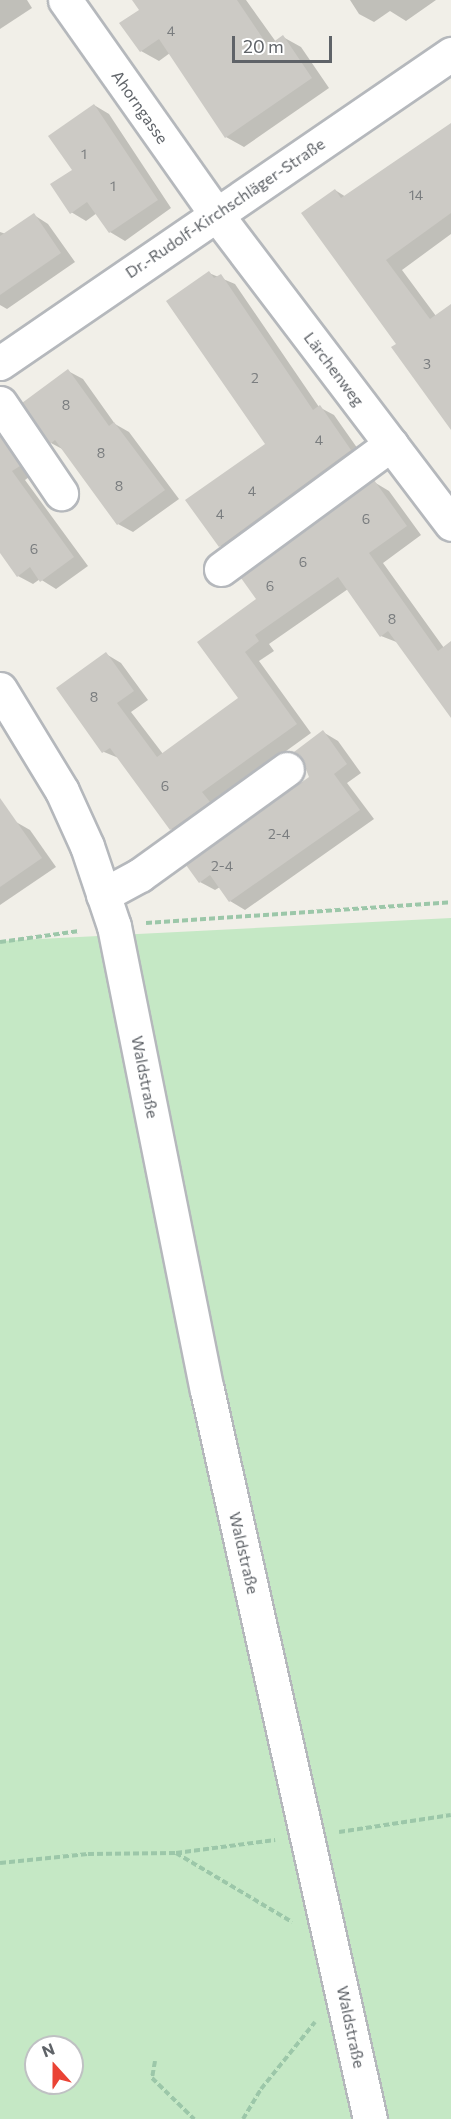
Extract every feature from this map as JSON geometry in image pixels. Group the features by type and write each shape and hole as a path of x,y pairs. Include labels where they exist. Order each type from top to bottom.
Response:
{"street":[{"name":"Ahorngasse","path":"65,0 216,214"},
{"name":"Dr.-Rudolf-Kirchschläger-Straße","path":"0,363 451,54"},
{"name":"Lärchenweg","path":"216,214 451,524"},
{"path":"0,403 61,493"},
{"path":"221,569 391,444"},
{"name":"Waldstraße","path":"1,692 62,791 114,926 207,1390 370,2119"},
{"path":"103,895 140,875 287,769"}],"path":[{"path":"0,942 114,926 451,902"},
{"path":"0,1863 88,1854 176,1853 451,1815"},
{"path":"176,1853 333,1946"},
{"path":"243,2119 261,2089 317,2020 345,2002"},
{"path":"155,2061 152,2078 194,2119"}],"green space":[{"path":"451,918 451,2119 0,2119 0,941"}],"building":[{"path":"132,0 237,0 268,46 283,35 312,78 225,138 159,39 140,52 119,23 139,10"},
{"path":"94,104 158,200 109,233 87,202 70,214 50,184 72,170 48,136"},
{"path":"451,123 451,213 386,260 430,319 451,304 451,430 391,347 396,344 301,213 335,189 341,198"},
{"path":"34,213 61,253 0,295 0,236"},
{"path":"209,271 214,278 221,274 313,410 320,405 351,450 219,547 185,500 265,444 166,301"},
{"path":"68,369 109,426 114,422 165,490 117,525 55,440 50,444 22,403"},
{"path":"0,436 20,466 12,471 74,557 40,582 30,567 17,577 0,553"},
{"path":"374,480 407,526 369,553 438,651 451,641 451,718 388,631 380,637 338,577 255,635 259,641 245,652 297,724 202,792 210,802 170,830 110,748 102,753 56,688 106,652 134,691 117,703 157,757 238,698 197,642 256,599 241,578"},
{"path":"323,730 347,764 334,774 360,810 229,902 210,875 199,883 186,865 309,777 302,759 294,752"},
{"path":"0,798 42,858 0,887"}]}
